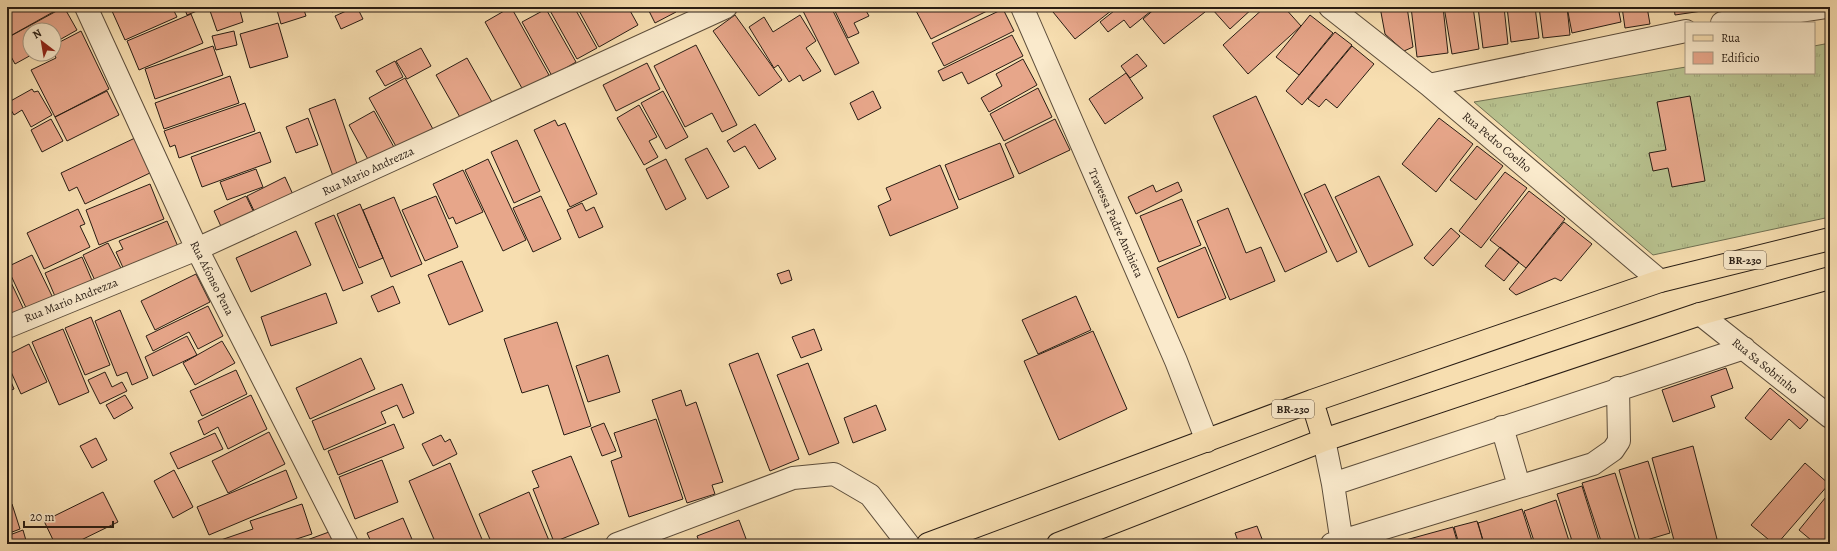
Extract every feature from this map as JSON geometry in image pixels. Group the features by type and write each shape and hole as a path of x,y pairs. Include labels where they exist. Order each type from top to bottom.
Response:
{"main road":[{"name":"BR-230","path":"928,544 1312,401 1660,281 1830,239"},
{"path":"1058,544 1324,440 1700,314 1830,278"},
{"path":"1312,401 1324,440"}],"street":[{"name":"Rua Afonso Pena","path":"86,7 197,249 348,544"},
{"name":"Rua Mario Andrezza","path":"7,327 197,249 726,7"},
{"name":"Travessa Padre Anchieta","path":"1022,7 1176,361 1206,441"},
{"name":"Rua Pedro Coelho","path":"1330,7 1430,85 1660,281"},
{"path":"1722,7 1723,22"},
{"path":"1730,22 1827,7"},
{"path":"1430,85 1685,31"},
{"name":"Rua Sa Sobrinho","path":"1700,314 1830,417"},
{"path":"1333,484 1618,388 1744,348"},
{"path":"1324,440 1333,484 1338,543 1593,464 1614,450 1619,441 1618,388"},
{"path":"1502,427 1519,486"},
{"path":"617,544 793,478 834,474 870,495 908,544"}],"green space":[{"path":"1830,43 1830,217 1653,255 1474,102 1685,67 1685,74 1815,74 1815,46"}],"building":[{"path":"7,7 62,7 35,22 22,22 22,29 12,35 7,25"},
{"path":"64,7 77,30 62,38 62,22 36,22"},
{"path":"122,7 172,7 177,17 125,40 112,11"},
{"path":"184,7 207,7 187,15"},
{"path":"239,7 243,22 217,31 209,8"},
{"path":"287,7 303,7 306,16 281,24 277,10"},
{"path":"330,7 343,7 332,12"},
{"path":"357,7 363,19 341,29 335,16"},
{"path":"511,7 549,75 523,90 485,22"},
{"path":"548,7 574,7 597,48 577,59"},
{"path":"577,7 628,7 638,25 599,47"},
{"path":"647,7 674,7 676,12 655,23"},
{"path":"801,7 831,7 859,63 835,75"},
{"path":"833,7 864,7 869,16 854,23 859,33 848,38"},
{"path":"914,7 988,7 989,10 931,39"},
{"path":"1059,7 1116,7 1075,39 1053,12"},
{"path":"1119,7 1156,7 1130,28 1124,20 1108,32 1100,22"},
{"path":"1157,7 1201,7 1205,12 1164,44 1143,19"},
{"path":"1215,7 1254,7 1230,29 1212,9"},
{"path":"1265,7 1284,7 1301,26 1248,74 1223,45"},
{"path":"1380,7 1407,7 1413,47 1404,51 1385,34"},
{"path":"1411,7 1443,7 1448,53 1417,57"},
{"path":"1444,7 1473,7 1479,49 1452,54"},
{"path":"1478,7 1504,7 1508,44 1483,48"},
{"path":"1507,7 1535,7 1539,38 1511,42"},
{"path":"1539,7 1567,7 1570,35 1543,38"},
{"path":"1567,7 1618,7 1621,22 1572,33"},
{"path":"1622,7 1647,7 1650,24 1625,28"},
{"path":"1674,7 1702,7 1702,11 1675,15"},
{"path":"546,9 576,62 552,76 522,22"},
{"path":"1003,9 1014,31 944,66 932,43"},
{"path":"191,14 203,43 139,70 127,41"},
{"path":"735,15 782,80 759,96 713,31"},
{"path":"800,15 816,41 806,48 821,71 803,81 800,75 789,82 778,65 774,68 749,27 764,17 773,32"},
{"path":"1310,15 1333,33 1299,75 1276,57"},
{"path":"278,23 288,57 250,68 240,34"},
{"path":"22,30 22,60 15,64 7,49 7,38"},
{"path":"81,31 109,89 55,117 31,70 48,62 62,62 62,41"},
{"path":"234,31 237,45 216,50 212,36"},
{"path":"1335,32 1352,45 1302,105 1286,91"},
{"path":"1012,35 1023,56 968,84 962,72 943,81 938,71"},
{"path":"696,45 737,125 722,132 712,113 685,127 654,66"},
{"path":"213,46 223,75 155,99 145,69"},
{"path":"1352,46 1374,64 1337,108 1326,99 1319,107 1308,99"},
{"path":"421,48 431,66 407,79 396,61"},
{"path":"1137,54 1147,66 1130,78 1121,66"},
{"path":"467,58 492,102 461,119 436,75"},
{"path":"1023,59 1037,85 989,112 981,98 1002,86 996,74"},
{"path":"395,61 403,77 385,86 376,71"},
{"path":"647,63 660,89 616,111 603,85"},
{"path":"1126,73 1143,98 1105,124 1089,99"},
{"path":"230,76 239,103 164,129 155,103"},
{"path":"405,78 434,131 398,150 369,98"},
{"path":"1038,88 1052,117 1004,141 990,114"},
{"path":"32,89 34,92 38,91 52,115 31,127 22,110 14,115 7,103"},
{"path":"107,91 119,115 67,141 55,117"},
{"path":"663,91 688,137 666,149 641,103"},
{"path":"873,91 881,108 858,120 850,103"},
{"path":"1256,96 1327,252 1285,272 1213,116"},
{"path":"1690,96 1705,181 1672,187 1668,168 1653,171 1649,153 1666,150 1657,102"},
{"path":"335,99 358,167 333,176 309,109"},
{"path":"245,103 255,131 179,158 175,145 170,147 164,131"},
{"path":"639,105 657,137 649,141 658,157 644,165 617,118"},
{"path":"374,111 395,149 370,163 349,125"},
{"path":"308,118 318,145 296,153 286,127"},
{"path":"1439,118 1473,144 1436,192 1402,164"},
{"path":"51,119 63,141 42,152 31,130"},
{"path":"1055,119 1070,150 1019,174 1005,144"},
{"path":"555,120 558,126 565,123 597,194 570,207 534,130"},
{"path":"755,124 776,159 759,169 745,146 734,152 727,141"},
{"path":"260,132 271,162 202,187 191,157"},
{"path":"135,138 152,172 85,204 77,187 69,191 61,173"},
{"path":"517,140 540,191 514,203 491,152"},
{"path":"1000,143 1014,177 959,200 945,165"},
{"path":"1477,146 1503,166 1476,200 1450,180"},
{"path":"707,148 729,187 707,199 685,159"},
{"path":"488,159 526,240 503,251 465,170"},
{"path":"666,159 686,199 666,210 646,169"},
{"path":"940,165 958,208 890,236 878,206 891,200 886,188"},
{"path":"256,169 263,187 227,200 220,182"},
{"path":"463,170 483,212 456,224 453,217 449,219 433,184"},
{"path":"1505,172 1527,188 1481,248 1459,231"},
{"path":"1379,176 1413,245 1369,267 1335,197"},
{"path":"285,177 295,199 257,217 247,196"},
{"path":"1178,182 1182,191 1136,214 1128,197 1153,185 1156,192"},
{"path":"150,184 164,219 99,245 86,210"},
{"path":"1325,184 1357,252 1337,262 1304,194"},
{"path":"1529,191 1565,219 1526,268 1490,240"},
{"path":"246,196 256,217 224,233 214,211"},
{"path":"436,196 458,247 425,261 402,210"},
{"path":"541,196 561,239 533,252 513,208"},
{"path":"394,197 422,264 391,277 363,210"},
{"path":"1182,199 1201,245 1159,262 1140,216"},
{"path":"582,203 586,211 594,207 603,227 579,238 567,210"},
{"path":"360,204 383,258 359,268 337,214"},
{"path":"1228,208 1246,253 1261,247 1275,281 1230,300 1197,221"},
{"path":"78,209 85,224 80,226 90,247 44,269 27,233"},
{"path":"334,215 363,283 343,291 315,223"},
{"path":"167,221 179,249 125,272 116,252 123,249 119,241"},
{"path":"1564,222 1592,244 1561,281 1555,278 1516,295 1509,289"},
{"path":"1451,228 1460,236 1433,266 1424,258"},
{"path":"296,231 311,265 251,292 236,258"},
{"path":"108,243 124,274 98,287 83,255"},
{"path":"1205,247 1226,298 1178,318 1157,268"},
{"path":"1500,247 1519,262 1504,281 1485,266"},
{"path":"32,255 54,300 28,312 7,267"},
{"path":"82,257 94,285 57,301 45,273"},
{"path":"462,261 483,311 449,325 428,275"},
{"path":"789,270 792,280 781,284 777,274"},
{"path":"7,274 25,312 7,321"},
{"path":"196,274 210,302 155,330 141,301"},
{"path":"393,286 400,303 378,312 371,296"},
{"path":"326,293 337,323 271,346 261,317"},
{"path":"1076,296 1091,330 1038,354 1022,320"},
{"path":"208,306 223,336 198,349 189,332 153,351 146,336"},
{"path":"120,310 148,378 132,385 127,372 117,376 95,321"},
{"path":"91,317 110,365 85,375 65,328"},
{"path":"557,322 591,426 564,435 548,385 522,393 504,339"},
{"path":"63,329 89,392 59,405 32,342"},
{"path":"814,329 822,350 801,358 792,337"},
{"path":"1093,331 1127,409 1059,440 1024,361"},
{"path":"187,336 197,355 153,376 145,357"},
{"path":"222,341 235,363 195,385 183,363"},
{"path":"29,344 47,382 21,394 7,363 7,355"},
{"path":"758,353 799,459 770,471 729,364"},
{"path":"608,355 620,392 588,402 576,366"},
{"path":"361,358 375,389 310,419 296,388"},
{"path":"808,363 839,443 809,455 777,375"},
{"path":"1726,368 1733,388 1711,396 1715,407 1673,422 1662,390"},
{"path":"236,370 247,394 202,416 190,391"},
{"path":"7,372 14,389 7,392"},
{"path":"105,372 112,387 122,382 127,391 100,404 88,380"},
{"path":"402,384 414,413 403,418 397,405 381,412 386,423 324,450 312,421"},
{"path":"1770,388 1808,420 1800,429 1789,419 1771,440 1745,418"},
{"path":"681,390 686,406 696,402 723,482 712,485 715,494 687,503 652,400"},
{"path":"125,395 133,408 114,419 106,405"},
{"path":"251,395 267,429 228,449 218,427 204,435 198,421"},
{"path":"876,405 886,430 853,443 844,418"},
{"path":"656,419 683,499 629,517 611,461 622,457 614,433"},
{"path":"604,423 616,451 602,456 591,428"},
{"path":"394,424 404,448 338,475 328,451"},
{"path":"269,432 285,464 228,493 212,461"},
{"path":"215,433 223,449 178,469 170,453"},
{"path":"441,435 445,442 450,439 457,454 433,466 422,444"},
{"path":"96,438 107,460 92,468 80,446"},
{"path":"1693,446 1717,539 1703,544 1675,544 1652,458"},
{"path":"571,456 599,524 554,542 533,489 539,487 532,471"},
{"path":"382,460 398,502 355,519 339,477"},
{"path":"1648,461 1670,533 1640,542 1619,470"},
{"path":"450,463 484,544 436,544 409,481"},
{"path":"1805,463 1829,484 1777,544 1774,544 1751,525"},
{"path":"174,470 193,507 173,518 154,481"},
{"path":"286,470 297,498 209,535 197,507"},
{"path":"1615,473 1637,544 1602,544 1582,483"},
{"path":"1582,486 1600,544 1573,544 1557,494"},
{"path":"103,492 118,522 73,544 55,544 44,521"},
{"path":"529,492 550,543 492,544 479,514"},
{"path":"1830,492 1830,544 1808,544 1811,540 1799,530"},
{"path":"1556,500 1570,544 1535,544 1524,511"},
{"path":"12,504 20,529 7,534 7,506"},
{"path":"302,504 312,534 281,544 215,544 215,542 253,529 250,521"},
{"path":"1522,509 1533,544 1484,544 1478,523"},
{"path":"403,518 414,544 372,544 367,533"},
{"path":"739,520 748,544 700,544 697,536"},
{"path":"1477,521 1484,544 1459,544 1454,527"},
{"path":"1257,526 1264,544 1239,544 1235,533"},
{"path":"1453,527 1458,544 1403,544 1402,541"},
{"path":"23,530 27,544 7,544 7,536"},
{"path":"329,532 334,544 296,544"}]}
